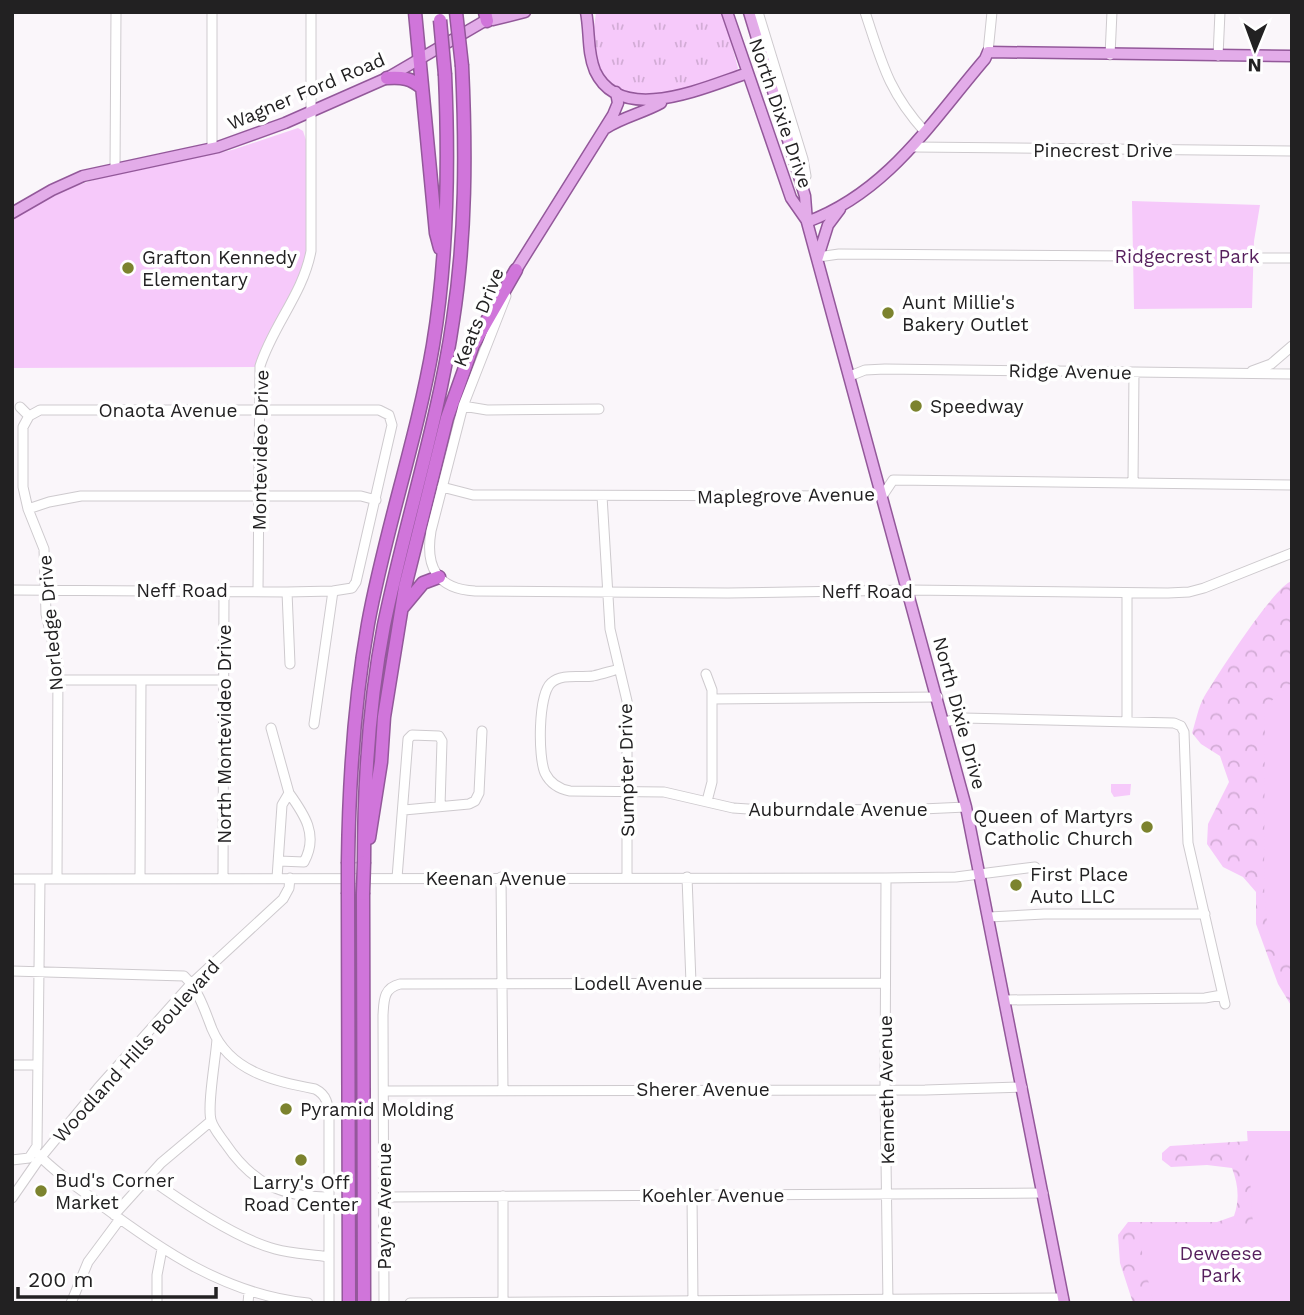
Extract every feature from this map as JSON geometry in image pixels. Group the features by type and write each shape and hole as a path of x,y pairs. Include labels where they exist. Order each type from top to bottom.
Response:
{"highway":[{"path":"415,12 436,233 443,261"},
{"path":"364,1303 363,894 368,734 377,667 395,576 438,405 458,283 465,145 456,12"},
{"path":"349,1303 348,862 353,733 368,624 433,346 443,261 448,176 440,16"},
{"path":"387,78 402,77 414,80 422,88"},
{"path":"364,862 372,827 384,717 401,610 447,418 473,345 516,270"},
{"path":"401,610 423,583 439,577"}],"main road":[{"name":"Wagner Ford Road","path":"12,213 66,183 243,139 312,111 387,78 486,17 500,12"},
{"name":"Wagner Ford Road","path":"486,17 525,12"},
{"path":"580,12 588,30"},
{"path":"586,12 589,50 600,78 616,92 640,101 669,99"},
{"path":"588,30 593,12"},
{"path":"728,12 742,41 748,47 763,45"},
{"name":"North Dixie Drive","path":"728,12 791,198 807,222"},
{"name":"North Dixie Drive","path":"749,12 763,45 805,195 807,222 966,807 1063,1301"},
{"path":"807,222 826,215 888,172 914,147 985,60 988,52 1292,56"},
{"path":"604,130 619,120 669,99 748,73"},
{"name":"Keats Drive","path":"516,270 604,130 618,103 616,92"},
{"path":"780,162 793,181 800,179"},
{"path":"818,257 828,225 845,203"}],"street":[{"path":"116,12 116,169"},
{"path":"212,12 212,148"},
{"name":"Montevideo Drive","path":"258,590 260,366 298,293 310,259 312,239 311,12"},
{"path":"758,12 763,45"},
{"path":"865,12 886,76 898,100 925,132"},
{"path":"988,52 992,12"},
{"path":"1110,55 1112,12"},
{"path":"1218,55 1220,12"},
{"name":"Pinecrest Drive","path":"914,147 1292,152"},
{"path":"818,257 839,254 1132,256"},
{"path":"1255,258 1292,258"},
{"name":"Keats Drive","path":"439,577 431,560 430,539 442,487 463,405 516,270"},
{"path":"1240,373 1271,364 1292,346"},
{"name":"Ridge Avenue","path":"850,376 865,370 885,369 1292,374"},
{"path":"1133,482 1134,372"},
{"path":"463,405 473,409 512,411 599,409"},
{"path":"20,407 29,416"},
{"name":"Onaota Avenue","path":"29,416 40,410 379,410 391,417 392,425 376,500"},
{"name":"Norledge Drive","path":"29,416 23,427 23,487 28,509 44,549 46,614 55,651 57,680 57,879"},
{"name":"Maplegrove Avenue","path":"442,487 473,495 602,496 883,495 893,481 1292,485"},
{"path":"28,509 82,496 361,496 376,500"},
{"name":"Sumpter Drive","path":"602,496 611,639 626,701 627,877"},
{"name":"Neff Road","path":"12,590 287,592 352,588 356,582 376,500"},
{"name":"Neff Road","path":"439,577 450,586 461,590 1127,593 1198,590 1292,553"},
{"name":"North Montevideo Drive","path":"223,878 224,590"},
{"path":"314,724 332,591"},
{"path":"287,592 290,664"},
{"path":"1127,593 1127,722"},
{"name":"Auburndale Avenue","path":"619,669 593,676 564,677 550,684 542,702 542,758 547,777 565,790 664,792 748,809 900,810 966,807"},
{"path":"706,674 712,690 712,782 707,801"},
{"path":"57,680 224,680"},
{"path":"140,878 141,680"},
{"path":"712,699 938,697"},
{"path":"944,722 963,718 1174,723 1181,726 1184,732 1186,831 1224,1000 1005,1000"},
{"path":"271,728 289,793 305,816 309,828 309,853 304,862 279,861"},
{"path":"404,810 469,804 477,798 482,731"},
{"path":"397,878 408,739 415,734 439,736 442,741 440,806"},
{"path":"277,878 282,805 289,793"},
{"name":"Keenan Avenue","path":"12,879 886,878 948,877 1035,867"},
{"path":"501,877 503,1090"},
{"path":"687,877 691,983"},
{"name":"Woodland Hills Boulevard","path":"12,1198 33,1157 191,984 283,899 289,888 290,878"},
{"name":"Kenneth Avenue","path":"886,878 888,1301"},
{"path":"33,1157 37,1142 40,879"},
{"path":"989,917 1044,914 1205,914"},
{"path":"12,971 179,974 191,984 217,1039 231,1055 252,1072 268,1079 315,1089 322,1093 328,1101 329,1117 329,1303 320,1303"},
{"name":"Lodell Avenue","path":"392,986 885,983"},
{"name":"Payne Avenue","path":"384,1303 384,1006 386,993 392,986"},
{"path":"217,1039 211,1121 238,1161 256,1178 274,1189 309,1197 329,1197"},
{"path":"12,1065 37,1065"},
{"name":"Sherer Avenue","path":"384,1091 925,1090 1022,1087"},
{"path":"71,1303 88,1262 117,1217 178,1147 211,1121"},
{"path":"12,1160 33,1157 49,1166 162,1249 204,1273 249,1292 307,1303"},
{"path":"149,1178 174,1196 245,1236 275,1249 329,1257"},
{"name":"Koehler Avenue","path":"384,1197 1043,1193"},
{"path":"692,1195 693,1301"},
{"path":"503,1196 503,1303"},
{"path":"157,1303 157,1275 162,1249"},
{"path":"248,1303 249,1292"},
{"path":"410,1303 1063,1301"}],"green space":[{"path":"596,12 723,12 738,68 735,73 671,95 651,98 631,95 606,78 596,60 592,41"},
{"path":"298,128 303,131 307,143 307,258 300,281 257,367 12,368 12,219 75,186 103,177 232,150"},
{"name":"Ridgecrest Park","path":"1132,201 1260,205 1254,241 1252,308 1134,309"},
{"path":"1292,581 1292,1007 1278,984 1256,924 1256,892 1243,877 1223,867 1207,844 1208,824 1229,782 1220,756 1201,744 1192,733 1202,701 1220,671 1260,614 1284,586"},
{"path":"1292,682 1292,947 1269,947 1264,887 1265,707"},
{"path":"1111,784 1131,784 1130,795 1114,797"},
{"name":"Deweese Park","path":"1247,1131 1292,1131 1292,1303 1153,1303 1136,1224 1253,1225"},
{"name":"Deweese Park","path":"1292,1131 1292,1303 1133,1303 1120,1263 1118,1235 1128,1222 1217,1222 1234,1216 1236,1210 1238,1192 1232,1168 1207,1165 1171,1167 1162,1160 1162,1153 1170,1146 1281,1139"}],"place":[{"name":"Grafton Kennedy Elementary","path":"128,268"},
{"name":"Aunt Millie's Bakery Outlet","path":"888,313"},
{"name":"Speedway","path":"916,406"},
{"name":"Queen of Martyrs Catholic Church","path":"1147,827"},
{"name":"First Place Auto LLC","path":"1016,885"},
{"name":"Pyramid Molding","path":"286,1109"},
{"name":"Larry's Off Road Center","path":"301,1160"},
{"name":"Bud's Corner Market","path":"41,1191"}]}
